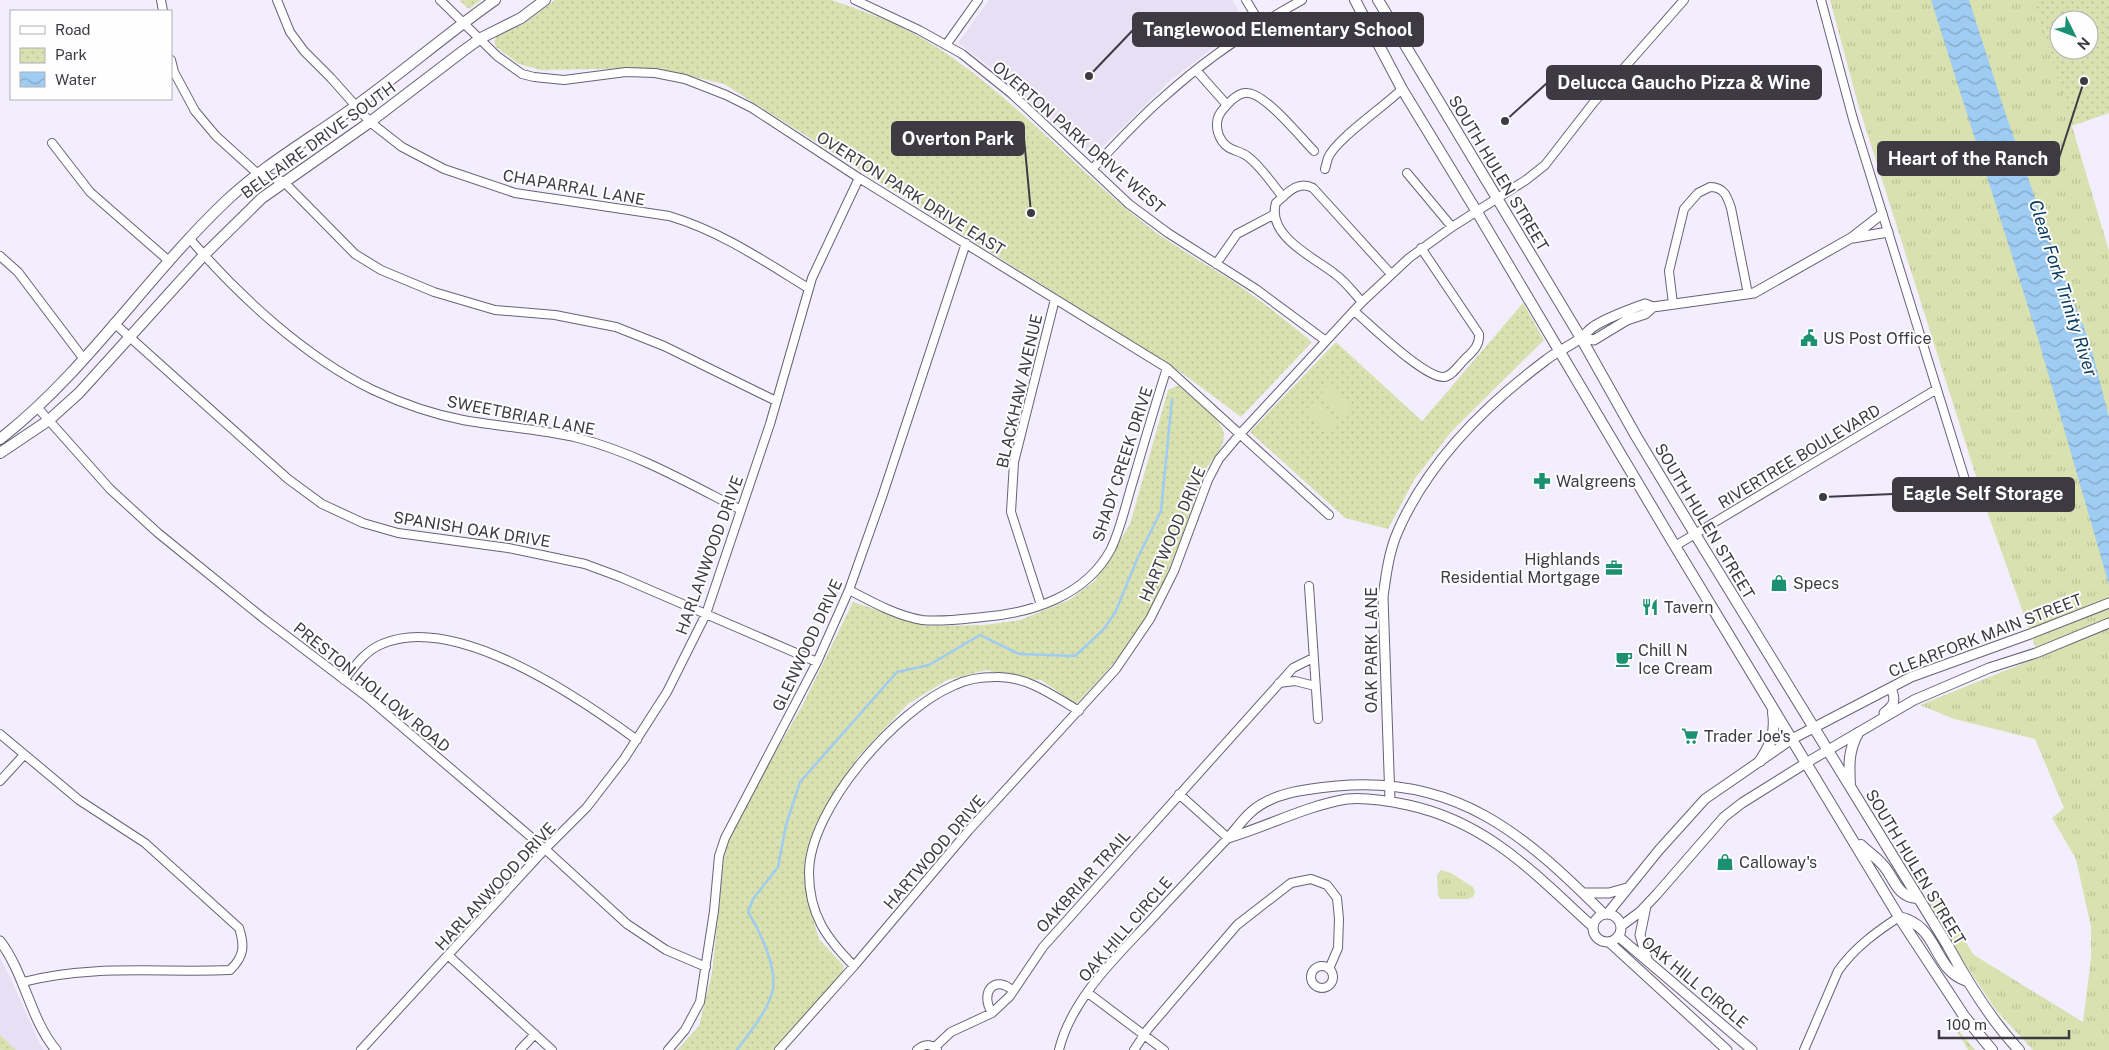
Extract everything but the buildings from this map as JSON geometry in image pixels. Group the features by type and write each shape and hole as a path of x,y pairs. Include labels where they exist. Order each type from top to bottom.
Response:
{"main road":[{"name":"BELLAIRE DRIVE SOUTH","path":"0,439 37,407 225,202 258,174 356,106 495,0"},
{"name":"BELLAIRE DRIVE SOUTH","path":"0,453 49,420 79,393 204,255 243,215 283,181 370,122 481,38 521,18 545,0"},
{"path":"1355,0 1402,89 1899,917 1959,1010 1992,1050"},
{"name":"SOUTH HULEN STREET","path":"1378,0 1581,338 1636,436 1812,727 1967,980 1991,1016 2019,1050"},
{"path":"1760,761 1771,744 1775,728 1772,706"},
{"path":"1850,787 1848,760 1852,744 1858,733"},
{"path":"1847,830 1871,856 1882,864 1901,893 1909,898 1917,898"},
{"path":"1899,917 1918,924 1928,935 1947,967 1957,978 1967,980"}],"street":[{"name":"CHAPARRAL LANE","path":"277,0 294,39 370,122 384,135 410,151 444,169 515,193 669,216 686,221 738,245 808,288"},
{"name":"OVERTON PARK DRIVE EAST","path":"440,0 481,38 502,61 522,74 534,77 579,79 626,72 654,73 685,79 726,94 752,108 859,178 1166,368 1329,515"},
{"name":"OVERTON PARK DRIVE WEST","path":"856,0 962,54 1012,94 1129,204 1256,289 1326,341"},
{"path":"946,45 978,0"},
{"path":"1246,0 1260,23"},
{"path":"1092,169 1165,96 1196,70 1260,23 1302,0"},
{"name":"HARTWOOD DRIVE","path":"779,1050 854,966 969,830 1116,669 1150,619 1174,571 1208,480 1219,459 1240,434 1362,302 1421,248 1497,200 1545,165 1594,102 1684,0"},
{"path":"1821,0 1843,85 1971,499"},
{"path":"172,64 174,72 195,111 216,136 258,174 283,181 355,254 380,270 434,292 495,310 555,315 616,327 664,346 776,401"},
{"path":"1196,70 1227,105"},
{"path":"1325,169 1328,157 1338,142 1386,105 1402,89"},
{"path":"1282,197 1249,157 1232,150 1221,140 1217,124 1218,117 1227,105 1244,92 1262,98 1314,151"},
{"path":"52,143 90,192 169,261"},
{"path":"1407,173 1452,227"},
{"name":"HARLANWOOD DRIVE","path":"361,1050 587,807 637,740 667,692 706,614 776,401 808,288 859,178"},
{"path":"1362,302 1336,275 1293,244 1278,223 1275,214 1276,203 1282,197 1295,187 1307,185 1318,193 1392,274"},
{"path":"1673,304 1669,271 1681,218 1684,209 1692,199 1698,193 1710,187 1723,190 1727,195 1748,294"},
{"path":"1216,264 1236,234 1275,214"},
{"name":"OAK PARK LANE","path":"1390,801 1382,597 1388,564 1398,532 1420,490 1464,434 1503,395 1560,350 1581,338 1594,340 1627,320 1645,314 1653,307 1748,294 1760,290 1851,238 1882,214"},
{"name":"OAK PARK LANE","path":"1851,238 1888,232"},
{"name":"SWEETBRIAR LANE","path":"190,239 263,312 313,353 372,389 403,402 461,419 577,438 596,444 656,467 741,510"},
{"name":"GLENWOOD DRIVE","path":"668,1050 685,1030 700,1002 714,911 719,856 725,838 817,662 849,590 966,244"},
{"path":"1354,311 1419,367 1444,377 1450,374 1478,346 1479,334 1421,248"},
{"path":"0,256 18,272 83,358"},
{"name":"BLACKHAW AVENUE","path":"1041,605 1011,512 1011,487 1014,462 1054,299"},
{"name":"SPANISH OAK DRIVE","path":"114,324 288,479 330,508 363,523 398,533 508,548 585,564 817,662"},
{"name":"SHADY CREEK DRIVE","path":"849,590 895,612 922,620 945,620 998,616 1041,605 1068,594 1084,583 1095,572 1112,547 1166,368"},
{"name":"RIVERTREE BOULEVARD","path":"1675,546 1937,389"},
{"name":"PRESTON HOLLOW ROAD","path":"37,407 110,489 158,533 367,697 546,849 627,924 666,950 706,967"},
{"path":"1309,586 1318,719"},
{"name":"CLEARFORK MAIN STREET","path":"1606,913 1686,818 1705,799 1792,739 1910,677 2030,634 2109,603"},
{"name":"CLEARFORK MAIN STREET","path":"1621,926 1646,906 1724,817 1742,803 1806,763 1914,700 1958,681 2036,653 2109,623"},
{"path":"344,680 365,653 381,644 400,638 419,636 442,639 492,654 560,687 637,740"},
{"name":"OAKBRIAR TRAIL","path":"917,1050 925,1045 936,1049 951,1032 992,1013 1013,992 1043,947 1280,682 1293,668 1313,658"},
{"path":"854,966 831,943 823,930 813,903 809,872 811,854 820,824 840,792 872,751 888,733 914,710 940,692 968,680 997,677 1016,679 1036,686 1079,711"},
{"path":"1280,682 1295,681 1315,686"},
{"path":"1869,726 1894,703 1895,698 1891,688"},
{"path":"0,734 78,800 146,843 239,928 243,941 241,957 230,970 79,972 51,974 23,982"},
{"path":"0,781 24,755"},
{"name":"OAK HILL CIRCLE","path":"1059,1050 1073,1016 1115,959 1252,811 1286,794 1301,790 1390,785 1439,794 1465,804 1518,837 1606,913"},
{"path":"1179,794 1228,838 1256,830 1282,817 1310,807 1350,799 1390,801 1426,809 1449,817 1488,837 1507,850 1592,926 1597,939 1602,942 1609,942 1618,936 1621,926 1617,918 1606,913 1598,916 1592,926"},
{"path":"1134,1050 1144,1035 1236,925 1291,883 1311,879 1327,885 1337,898 1339,919 1338,948 1329,969"},
{"path":"1583,893 1610,893 1627,888"},
{"path":"1646,906 1640,935 1647,960"},
{"path":"1804,1050 1838,971 1845,961 1858,946 1899,917"},
{"name":"OAK HILL CIRCLE","path":"1618,936 1752,1050"},
{"path":"0,941 15,962 40,1022 56,1050"},
{"name":"OAK HILL CIRCLE","path":"1609,942 1727,1050"},
{"path":"449,956 552,1050"},
{"path":"992,1013 986,1004 989,990 1001,984 1013,992"},
{"path":"1088,994 1164,1050"},
{"path":"520,1050 535,1034"}],"shaded area":[{"path":"989,0 1232,0 1246,23 1172,79 1092,157 998,73 958,43"},
{"path":"0,958 40,1044 45,1050 0,1050"}],"green space":[{"path":"459,0 481,0 469,9"},
{"path":"555,0 831,0 886,20 925,40 967,68 1021,113 1126,209 1182,250 1241,287 1312,342 1241,417 1182,373 724,84 656,68 541,70 519,64 496,47 494,42 497,36 526,22"},
{"path":"1830,0 2039,0 2049,38 2049,60 2055,60 2109,251 2109,1050 2033,1050 1995,1009 1958,953 1928,901 1932,891 1974,955 2083,1022 2091,958 2091,927 2076,859 2052,818 2064,808 2035,739 1954,719 1920,705 2039,657 1988,514 1858,104"},
{"path":"2034,0 2109,0 2109,113 2072,126 2052,60 2099,60 2099,10 2049,10 2049,50"},
{"path":"1523,303 1544,340 1451,432 1414,480 1388,529 1345,518 1250,432 1336,342 1422,421"},
{"path":"1179,385 1219,422 1224,435 1222,446 1203,475 1182,538 1160,590 1140,627 1123,651 1076,704 1041,680 1016,679 987,670 947,680 908,704 858,757 833,795 816,828 806,860 807,898 819,939 844,966 842,973 775,1050 677,1050 699,1026 712,973 726,838 802,706 853,602 926,626 984,625 1020,620 1069,600 1095,581 1130,524 1168,390"},
{"path":"1328,386 1351,407 1342,418 1319,397"},
{"path":"1315,400 1338,421 1329,432 1306,411"},
{"path":"1441,870 1451,873 1473,887 1475,892 1473,897 1468,899 1440,899 1437,875"},
{"path":"1952,1023 1975,1050 1968,1050"},
{"path":"0,1035 16,1050 0,1050"}],"water":[{"name":"Clear Fork Trinity River","path":"1931,0 1969,0 2006,115 2053,249 2090,343 2109,417 2109,585 2037,335"}],"waterway":[{"path":"737,1050 761,1016 772,993 773,974 771,963 763,940 748,912 753,899 778,867 786,825 800,782 897,672 929,665 980,635 1019,654 1075,656 1103,630 1115,613 1138,557 1161,511 1172,399"}],"place":[{"name":"Tanglewood Elementary School","path":"1089,76"},
{"name":"Heart of the Ranch","path":"2084,81"},
{"name":"Delucca Gaucho Pizza & Wine","path":"1505,121"},
{"name":"Overton Park","path":"1031,213"},
{"name":"US Post Office","path":"1809,338"},
{"name":"Walgreens","path":"1542,481"},
{"name":"Eagle Self Storage","path":"1823,497"},
{"name":"Highlands Residential Mortgage","path":"1614,568"},
{"name":"Specs","path":"1779,583"},
{"name":"Tavern","path":"1650,607"},
{"name":"Chill N Ice Cream","path":"1624,659"},
{"name":"Trader Joe's","path":"1690,736"},
{"name":"Calloway's","path":"1725,862"}]}
